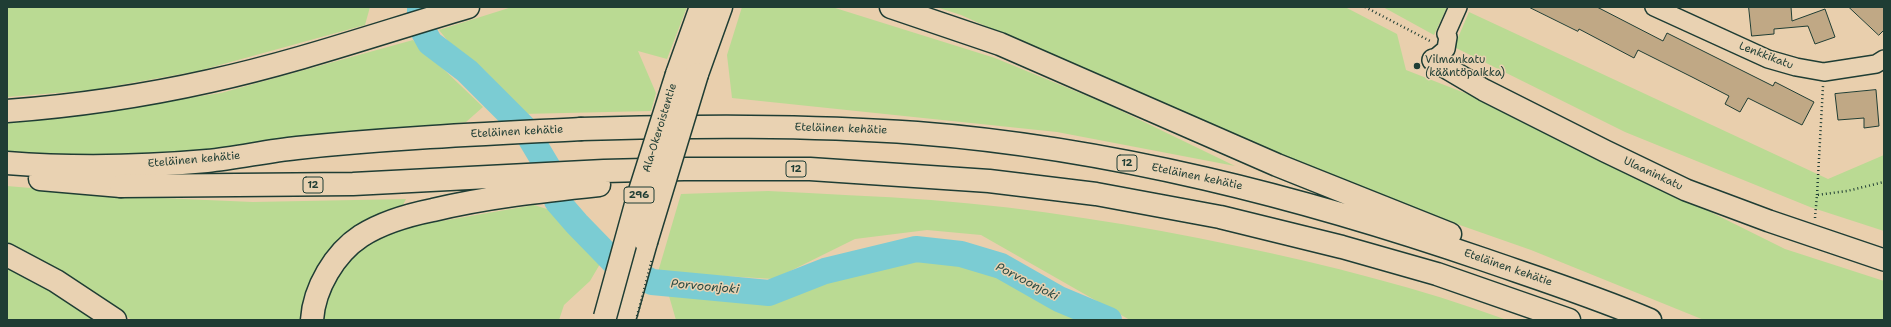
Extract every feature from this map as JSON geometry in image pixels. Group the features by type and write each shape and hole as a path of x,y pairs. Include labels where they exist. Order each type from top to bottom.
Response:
{"main road":[{"path":"7,111 50,108 210,81 282,63 468,7"},
{"name":"Ala-Okeroistentie","path":"687,74 701,7"},
{"name":"Ala-Okeroistentie","path":"611,319 638,197 687,74 721,7"},
{"path":"891,7 1000,44 1277,165 1660,320"},
{"name":"Eteläinen kehätie","path":"7,163 90,167 206,161 296,148 482,134 581,129 712,126 848,129 920,133 1052,149 1230,184 1355,218 1444,246 1606,301 1650,320"},
{"name":"Eteläinen kehätie","path":"7,176 121,186 354,184 508,186 606,178 684,169 810,169 988,181 1096,194 1228,219 1342,247 1430,272 1569,320"},
{"path":"312,320 320,287 328,272 343,252 361,236 390,222 418,213 455,204 508,186"},
{"path":"7,255 56,282 115,320"}],"street":[{"path":"1438,46 1458,7"},
{"name":"Lenkkikatu","path":"1654,7 1768,59 1796,67 1824,72 1876,64 1884,59"},
{"name":"Ulaaninkatu","path":"1438,46 1484,90 1686,190 1769,221 1884,260"}],"path":[{"path":"1365,7 1438,46"},
{"path":"1807,215 1815,218 1824,72"},
{"path":"1817,195 1847,191 1884,182"}],"green space":[{"path":"7,7 370,7 365,25 198,71 92,90 7,97"},
{"path":"512,7 687,7 667,59 638,51 656,93 651,111 522,114 486,72 452,46 439,30"},
{"path":"742,7 832,7 995,58 1109,105 1235,166 1057,132 732,98 727,55"},
{"path":"936,7 1345,7 1397,34 1406,70 1493,104 1785,249 1884,281 1884,320 1704,320 1531,250 1317,175 961,15"},
{"path":"1383,7 1447,7 1434,35"},
{"path":"1469,12 1828,179 1884,155 1884,231 1810,207 1625,132 1454,47"},
{"path":"413,40 483,107 466,122 186,153 106,157 7,154 7,122 58,118 221,93"},
{"path":"7,186 137,197 253,202 406,199 402,207 362,224 304,320 132,320 98,296 7,245"},
{"path":"768,191 890,197 969,203 1123,224 1237,246 1339,269 1474,308 1507,320 1130,320 981,235 927,230 855,239 774,279 658,272 681,194"},
{"path":"534,205 550,210 600,264 590,281 564,305 559,320 322,320 325,304 341,268 367,241 401,228"},
{"path":"924,258 967,265 1000,276 1055,306 1091,320 676,320 669,296 771,300 831,279"},
{"path":"7,267 76,305 96,320 7,320"}],"building":[{"path":"1529,7 1597,7 1663,41 1667,33 1773,86 1775,82 1814,102 1802,125 1748,98 1740,112 1725,104 1729,96 1638,50 1634,58 1579,29 1578,31"},
{"path":"1749,7 1791,7 1792,21 1825,9 1835,37 1815,44 1808,26 1774,29 1774,34 1752,36"},
{"path":"1849,7 1884,7 1884,30 1879,35"},
{"path":"1876,90 1879,126 1864,128 1864,118 1838,120 1835,94"}],"waterway":[{"name":"Porvoonjoki","path":"420,7 420,25 430,43 467,71 525,129 553,176 557,201 614,262 652,282 769,293 825,271 916,249 961,254 1001,266 1059,299 1109,320"}],"place":[{"name":"Vilmankatu (kääntöpaikka)","path":"1417,66"}]}
